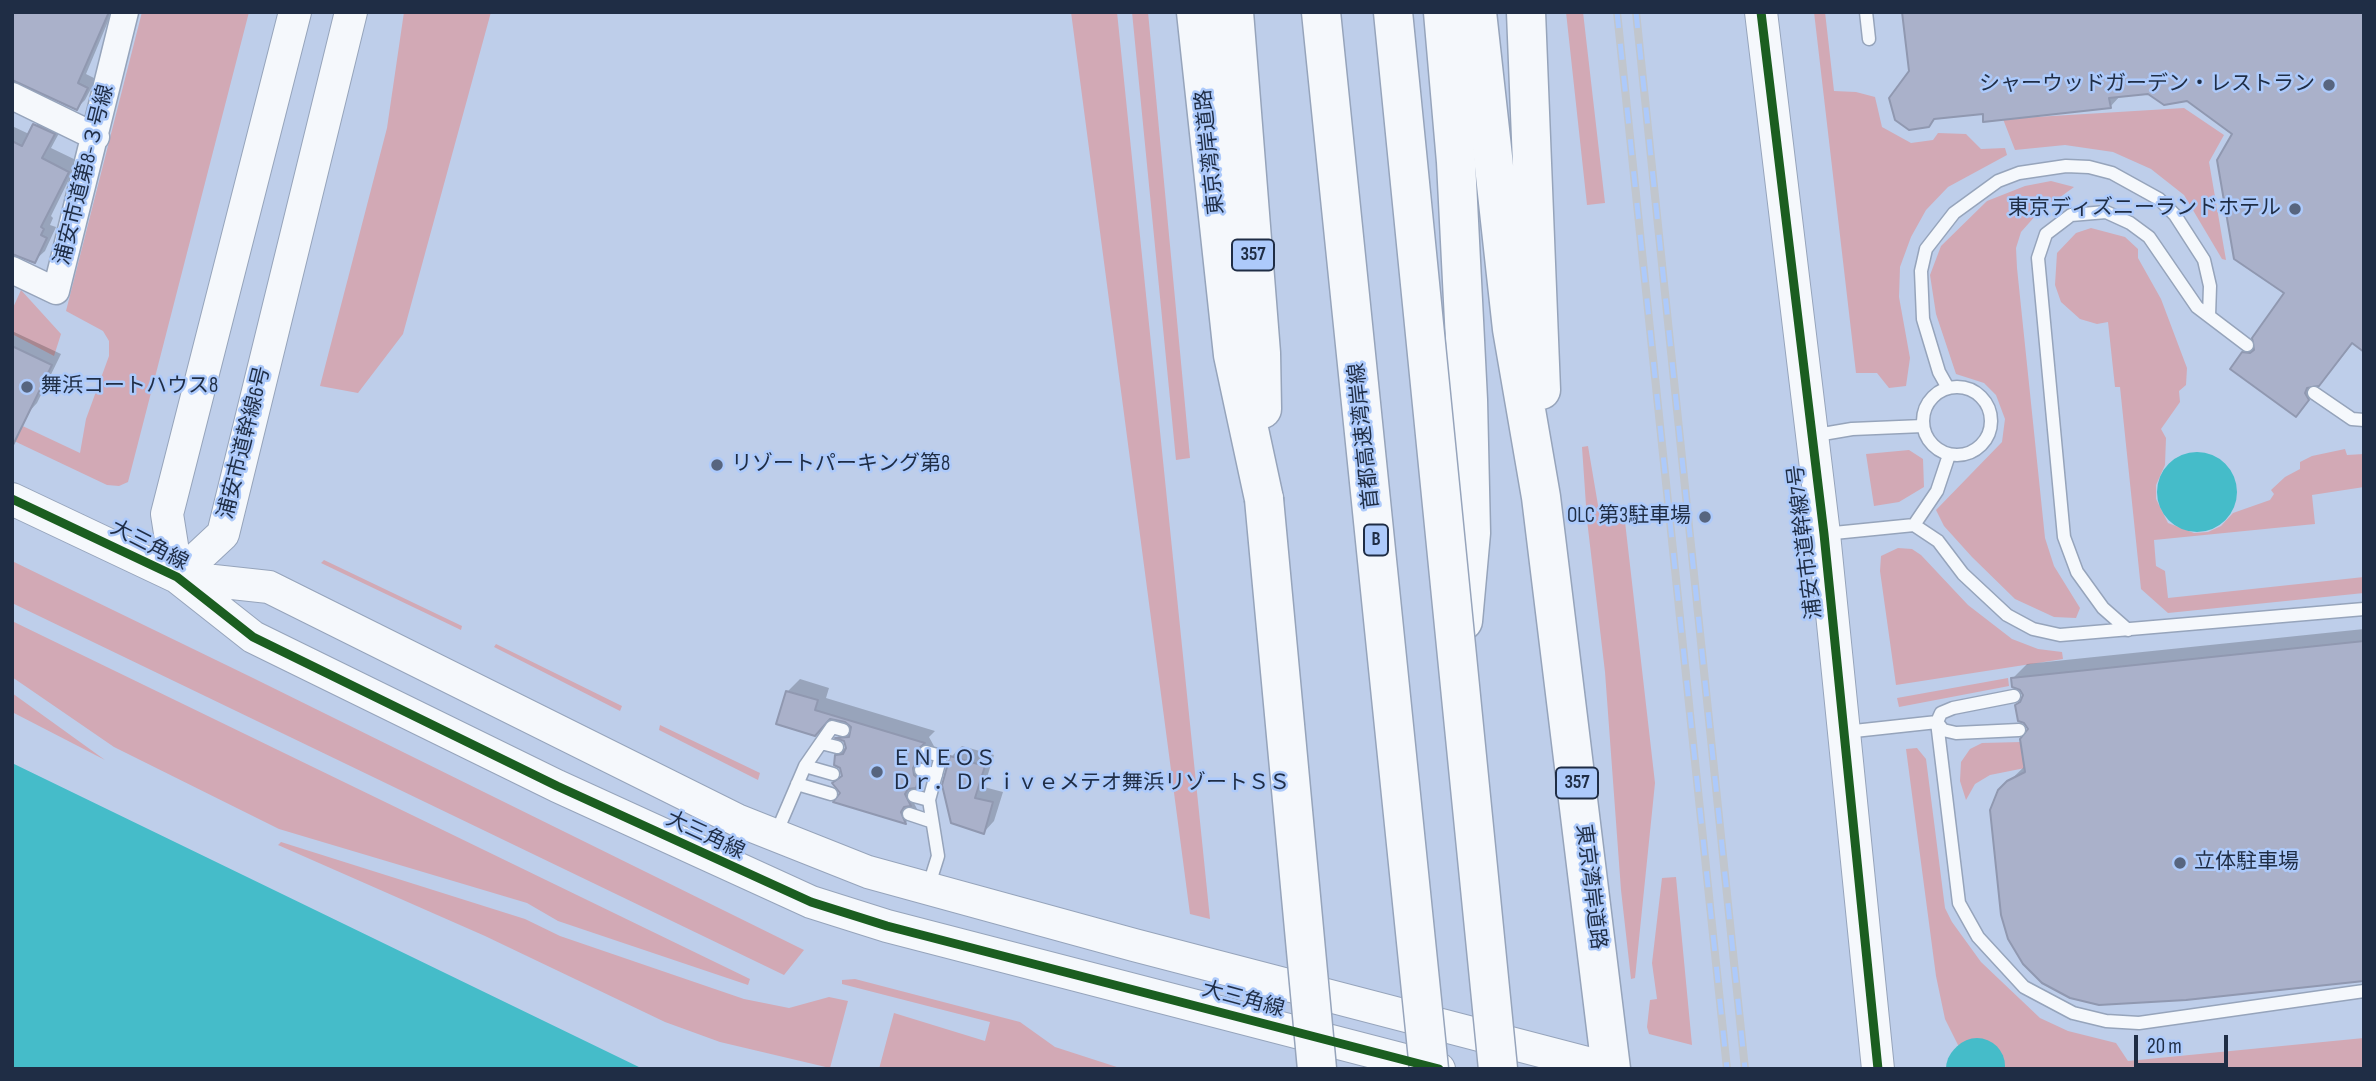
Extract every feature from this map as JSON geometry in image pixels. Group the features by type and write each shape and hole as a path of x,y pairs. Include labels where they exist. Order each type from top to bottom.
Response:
{"highway":[{"name":"東京湾岸道路","path":"1196,12 1233,355 1264,499"},
{"name":"東京湾岸道路","path":"1234,12 1261,353 1264,499 1317,1069"},
{"name":"首都高速湾岸線","path":"1321,12 1429,1069"},
{"path":"1393,12 1498,1069"},
{"path":"1443,12 1456,162 1471,533 1458,679"},
{"name":"東京湾岸道路","path":"1477,12 1512,329 1541,497 1610,1069"},
{"name":"東京湾岸道路","path":"1526,12 1541,326 1541,497"}],"street":[{"name":"浦安市道第8-３号線","path":"12,270 56,291 125,12"},
{"path":"177,577 167,514 295,12"},
{"name":"浦安市道幹線6号","path":"177,577 223,534 351,12"},
{"name":"浦安市道幹線7号","path":"1760,12 1824,534 1878,1069"},
{"path":"12,96 96,137"},
{"name":"大三角線","path":"12,499 177,577 253,638 557,786 811,902 887,926 1439,1069"},
{"name":"大三角線","path":"177,577 269,587 775,836 868,872 1610,1069"}],"lane":[{"path":"1866,12 1869,39"},
{"path":"1948,388 1939,372 1923,319 1921,271 1926,249 1954,213 1998,181 2019,173 2066,166 2089,167 2112,173 2159,199 2175,215 2204,260 2210,286 2208,316"},
{"path":"2128,630 2103,608 2077,572 2064,537 2038,258 2046,234 2071,215 2106,212 2130,223 2149,237 2197,307 2247,345"},
{"path":"1948,388 1971,389 1980,396 1991,415 1988,437 1972,452 1950,455 1932,445 1923,426 1926,407 1939,392 1948,388"},
{"path":"2314,393 2352,419 2364,420"},
{"path":"1811,436 1852,429 1923,426"},
{"path":"1914,524 1937,491 1950,455"},
{"path":"1824,534 1914,524 1938,541 1984,596 2007,615 2033,629 2060,635 2364,609"},
{"path":"2014,695 1953,708 1941,713 1937,722 1959,903 1978,937 2024,987 2073,1013 2106,1021 2139,1023 2364,991"},
{"path":"1845,732 1937,722"},
{"path":"1937,722 1943,730 1956,733 2019,730"},
{"path":"775,836 805,766 832,727 843,730"},
{"path":"821,743 836,747"},
{"path":"926,752 941,756 929,800 930,821 938,856 928,888"},
{"path":"805,766 833,774"},
{"path":"921,770 936,775"},
{"path":"797,784 831,794"},
{"path":"914,796 929,800"},
{"path":"909,814 930,821"}],"shaded area":[{"path":"142,12 249,12 128,482 119,486 107,485 12,440 12,421 80,453 86,419 109,356 109,341 103,331 66,311"},
{"path":"404,12 491,12 403,334 358,393 320,386 387,128"},
{"path":"1071,12 1117,12 1210,919 1190,914"},
{"path":"1132,12 1148,12 1190,458 1176,460"},
{"path":"1566,12 1583,12 1605,203 1587,205"},
{"path":"1814,12 1825,12 1834,91 1856,92 1875,97 1882,127 1911,143 1933,140 1938,133 1966,134 1981,149 2005,148 2007,155 1948,187 1926,210 1911,237 1900,267 1899,297 1910,358 1906,386 1889,388 1877,373 1856,373"},
{"path":"2184,108 2224,135 2209,162 2226,260 2222,259 2184,195 2151,169 2113,152 2065,145 2015,150 2003,119"},
{"path":"2051,181 2074,187 2037,214 2021,232 2016,248 2017,268 2045,538 2054,566 2080,608 2076,618 2054,617 2015,599 1944,526 1936,510 2002,442 2005,419 1996,395 1984,383 1956,374 1936,314 1930,275 1941,246 1987,201 2025,186"},
{"path":"2091,228 2125,237 2138,249 2138,258 2161,299 2187,368 2186,385 2179,391 2180,402 2161,429 2166,438 2165,465 2156,485 2156,499 2168,523 2194,533 2208,532 2221,526 2233,513 2270,500 2274,494 2271,490 2285,477 2300,469 2300,462 2312,456 2345,449 2347,455 2364,454 2364,487 2312,495 2315,524 2154,540 2156,566 2165,571 2168,598 2364,577 2364,593 2168,613 2141,589 2120,387 2115,387 2108,322 2097,324 2080,319 2061,302 2055,285 2057,253 2076,233"},
{"path":"21,290 61,334 54,356 12,334 12,310"},
{"path":"1588,446 1600,517 1624,513 1655,783 1635,978 1631,979 1621,890 1605,672 1587,520 1582,447"},
{"path":"1909,450 1923,459 1924,487 1899,502 1874,506 1866,454"},
{"path":"2197,452 2212,455 2225,464 2234,477 2237,492 2234,507 2225,520 2212,529 2197,532 2182,529 2169,520 2160,507 2157,492 2160,477 2169,464 2182,455"},
{"path":"1898,548 1912,549 1921,555 1968,605 2012,639 2038,649 2062,652 2063,659 1896,685 1880,571 1881,556"},
{"path":"324,560 462,626 461,630 321,563"},
{"path":"12,561 804,950 784,975 12,603"},
{"path":"12,621 750,979 748,985 558,921 527,903 279,829 114,747 12,677"},
{"path":"496,644 622,706 620,711 494,647"},
{"path":"2008,678 2009,686 1899,707 1897,698"},
{"path":"12,693 105,760 12,712"},
{"path":"660,725 760,773 758,780 659,730"},
{"path":"2021,742 2025,768 1990,775 1975,784 1966,800 1960,781 1961,762 1970,749 1982,743"},
{"path":"1917,748 1926,759 1945,908 1981,962 2040,1018 2068,1031 2116,1043 2128,1061 2364,1038 2364,1069 1982,1069 1958,1045 1945,1019 1936,976 1906,749"},
{"path":"12,763 643,1069 12,1069"},
{"path":"281,842 525,919 560,936 744,999 789,1008 829,997 848,1001 830,1068 720,1042 665,1022 485,936 278,845"},
{"path":"1676,877 1692,1045 1649,1034 1647,1027 1650,1000 1657,999 1652,963 1662,878"},
{"path":"855,979 1020,1022 1055,1047 1123,1069 879,1069 894,1013 985,1041 990,1022 842,984 842,980"}],"building":[{"path":"12,12 109,12 78,83 88,88 77,110 12,80"},
{"name":"東京ディズニーランドホテル","path":"1902,12 2364,12 2364,352 2352,343 2319,386 2307,388 2305,393 2309,400 2296,417 2230,369 2242,352 2250,353 2254,350 2252,338 2284,293 2234,259 2217,160 2232,134 2187,101 2164,105 2148,94 2109,98 2111,108 1983,122 1983,114 1934,119 1929,127 1909,130 1895,120 1889,98 1909,71"},
{"path":"33,124 55,134 42,158 69,172 41,227 44,229 41,235 47,238 35,263 12,254 12,141 22,146"},
{"name":"舞浜コートハウス8","path":"12,346 52,365 12,447"},
{"name":"立体駐車場","path":"2364,641 2364,981 2186,1000 2099,1005 2070,998 2042,983 2023,964 2008,939 2001,915 1990,810 1998,790 2007,781 2025,772 2020,739 2028,729 2024,723 2018,721 2015,705 2023,695 2020,690 2012,687 2011,678"},
{"name":"ＥＮＥＯＳ Ｄｒ．Ｄｒｉｖｅメテオ舞浜リゾートＳＳ","path":"786,691 818,700 815,710 925,743 917,750 923,762 916,763 913,768 914,775 919,779 916,788 908,789 905,794 911,806 904,807 901,812 906,824 833,802 840,793 832,783 842,776 840,768 834,765 835,755 843,754 846,748 844,741 835,738 849,737 851,727 845,722 830,719 815,736 776,724"},
{"path":"950,756 985,766 975,798 993,802 984,834 951,823 942,785"}],"waterway":[{"path":"1974,1069 1977,1066"}],"railway":[{"path":"1617,12 1727,1069"},
{"path":"1636,12 1745,1069"}],"cycle path":[{"path":"1761,12 1824,534 1878,1069"},
{"path":"12,499 177,577 253,637 557,786 811,902 887,926 1439,1069"}],"place":[{"name":"シャーウッドガーデン・レストラン","path":"2329,85"},
{"name":"東京ディズニーランドホテル","path":"2295,209"},
{"name":"舞浜コートハウス8","path":"27,387"},
{"name":"リゾートパーキング第8","path":"717,465"},
{"name":"OLC 第3駐車場","path":"1705,517"},
{"name":"ＥＮＥＯＳ Ｄｒ．Ｄｒｉｖｅメテオ舞浜リゾートＳＳ","path":"877,772"},
{"name":"立体駐車場","path":"2180,863"}]}
